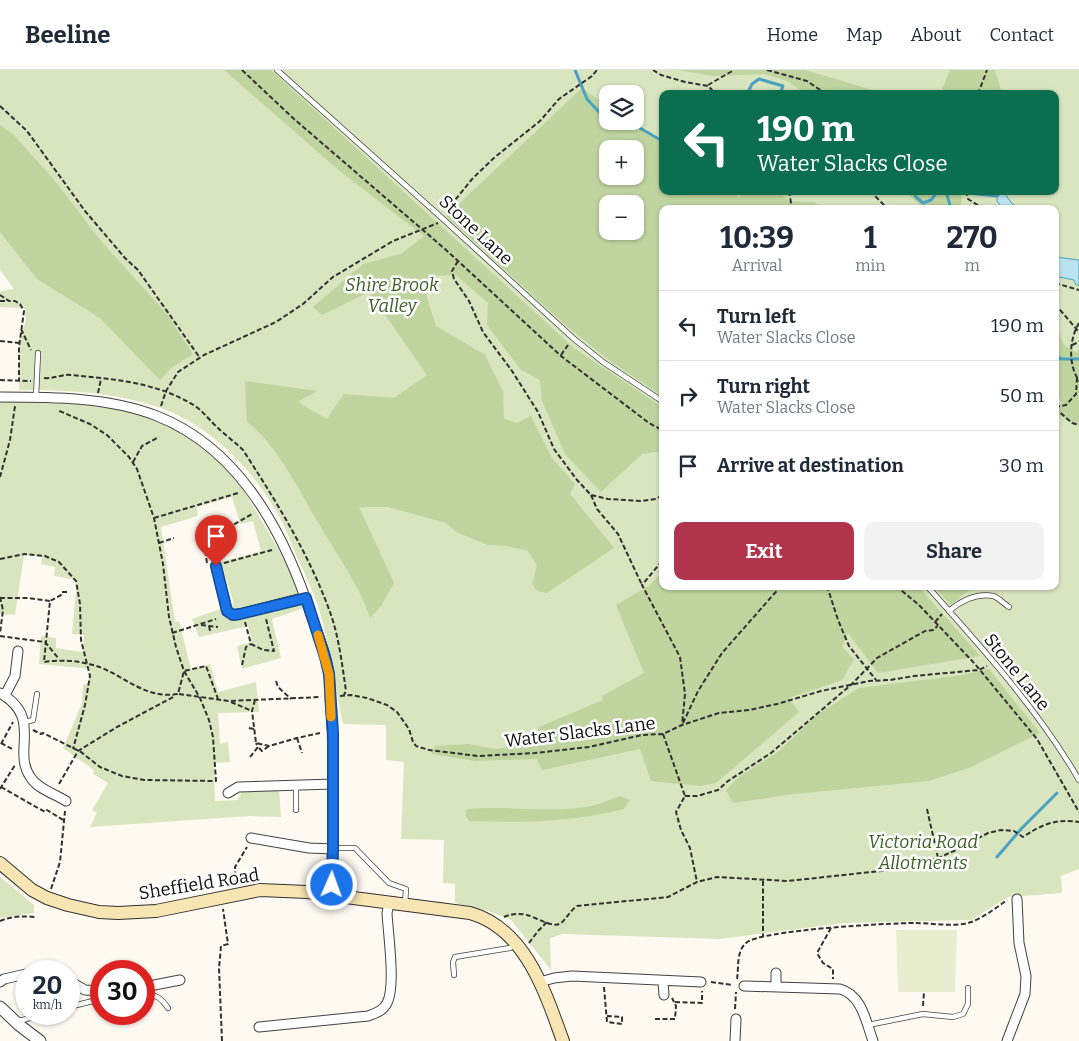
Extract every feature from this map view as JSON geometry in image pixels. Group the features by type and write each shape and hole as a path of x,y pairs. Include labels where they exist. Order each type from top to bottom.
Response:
{"main road":[{"name":"Sheffield Road","path":"0,863 32,890 47,898 99,912 137,913 178,908 236,894 260,890 277,890 470,913 483,917 522,944 526,956 540,982 563,1041"}],"street":[{"path":"0,397 96,402 145,412 175,424 205,443 243,479 286,550 306,598 329,674 333,733 331,896"},
{"path":"215,566 227,611 233,615 306,598"},
{"path":"18,651 15,676 2,694 14,702 28,726 25,760 29,776 35,783 66,805"},
{"path":"228,793 238,787 333,784"},
{"path":"251,838 309,848 333,848"},
{"path":"1007,1041 1025,994 1026,976 1019,944 1017,899"},
{"path":"259,1027 368,1016 382,1010 387,1004 392,987 388,903"},
{"path":"776,973 776,986"},
{"path":"0,982 15,976"},
{"path":"540,982 572,976 704,984"},
{"path":"155,985 180,980"},
{"path":"663,981 668,996"},
{"path":"744,986 840,989 848,991 858,1000 874,1041"},
{"path":"1,1010 15,1021"},
{"path":"735,1041 736,1019"},
{"path":"20,1025 40,1041"}],"lane":[{"name":"Stone Lane","path":"277,70 573,338 603,362 659,399"},
{"path":"36,398 38,353"},
{"name":"Stone Lane","path":"930,590 1047,730 1079,780"},
{"path":"948,610 960,602 975,596 994,596 1009,608"},
{"path":"28,726 33,720 37,694"},
{"path":"296,784 296,810"},
{"path":"333,848 355,848 389,883 406,889 405,905"},
{"path":"454,975 453,962 455,957 510,948 522,944"},
{"path":"868,1025 923,1014 953,1017 963,1014 968,1004 968,988"},
{"path":"155,996 160,998 168,1008"}],"path":[{"path":"242,70 294,120 422,229 561,356 659,428"},
{"path":"160,409 166,391 178,372 200,358 276,322 303,304 333,277 349,266 393,241 437,224 449,206 473,178 511,142 540,121 559,98 597,70"},
{"path":"653,70 685,82 708,86 712,90"},
{"path":"708,86 734,70"},
{"path":"767,70 807,81 820,90"},
{"path":"980,90 987,70"},
{"path":"0,106 27,131 85,211 125,258 138,270 200,358"},
{"path":"874,195 884,205"},
{"path":"967,195 968,199 978,205"},
{"path":"458,261 452,271 454,279 469,301 483,332 512,371 538,412 554,449 577,480 591,495 597,509 618,534 642,585 680,657 685,694 682,725"},
{"path":"1059,284 1079,290"},
{"path":"0,295 9,301"},
{"path":"0,301 15,301 20,304 24,311 19,343 19,381"},
{"path":"1059,309 1079,332"},
{"path":"1079,323 1071,352 1073,366 1079,381"},
{"path":"21,330 32,352"},
{"path":"561,356 573,338"},
{"path":"0,341 19,343"},
{"path":"1072,345 1079,342"},
{"path":"41,378 53,379 67,374 140,384 166,391"},
{"path":"1059,407 1066,405 1076,394 1077,378"},
{"path":"97,396 100,379"},
{"path":"0,380 33,382"},
{"path":"0,477 10,440 15,403"},
{"path":"28,726 78,751 112,773 133,779 183,782 216,781 213,737 209,720 200,698 184,671 172,633 165,596 165,575 154,518 134,462 116,442 99,429 57,410"},
{"path":"1059,412 1072,423 1079,425"},
{"path":"134,462 142,446 159,437"},
{"path":"0,465 4,466"},
{"path":"154,518 238,493"},
{"path":"591,495 608,499 642,501 659,497"},
{"path":"252,514 226,529 203,537 215,566 272,550"},
{"path":"159,543 174,538"},
{"path":"0,559 25,554 45,556 59,562 73,577 78,586 80,629 90,676 89,688 73,749"},
{"path":"642,585 659,565"},
{"path":"682,725 698,691 722,653 777,590"},
{"path":"828,590 849,646 876,680"},
{"path":"901,590 919,605 938,625 1037,739 1079,812"},
{"path":"59,660 45,642 0,634 4,610 0,598 28,598 50,601 61,595 62,592 67,592"},
{"path":"74,594 79,594"},
{"path":"50,601 44,662 59,660 88,664 116,674 143,691 168,696 178,694 230,701 323,697"},
{"path":"935,622 948,610"},
{"path":"244,620 251,644 263,650 274,651 266,619"},
{"path":"172,633 216,620"},
{"path":"200,624 218,627"},
{"path":"685,796 697,796 718,790 728,780 770,752 852,684 867,670 876,658 925,631 934,630 938,625"},
{"path":"208,626 210,632"},
{"path":"242,665 246,647 251,644"},
{"name":"Water Slacks Lane","path":"337,696 366,698 387,705 397,712 416,746 429,750 478,756 535,753 589,747 642,735 663,734 682,725 719,713 749,710 777,704 852,684 979,670 993,663"},
{"path":"184,671 206,666 218,699"},
{"path":"59,784 78,751 117,727 178,694 184,671"},
{"path":"276,681 278,687 291,698"},
{"path":"255,700 252,711 254,729 256,743 262,751 269,746 320,733"},
{"path":"230,701 252,711"},
{"path":"15,718 0,743 18,752"},
{"path":"249,728 254,729"},
{"path":"663,734 685,796 676,812 681,830 690,848 697,882"},
{"path":"297,738 302,753"},
{"path":"256,743 269,746"},
{"path":"250,756 258,747"},
{"path":"19,758 1,788 64,820"},
{"path":"47,898 60,862 66,805"},
{"path":"927,809 938,858"},
{"path":"496,926 502,918 513,914 525,914 555,925 561,923 570,910 577,906 668,898 697,882 717,877 788,881 899,869 938,858 988,833 1001,830 1014,831 1023,837 1039,826 1051,822 1079,822"},
{"path":"236,894 235,868 251,838"},
{"path":"763,881 763,936"},
{"path":"733,985 738,977 740,952 747,942 763,936 830,928 917,923 928,925 968,923 1008,900 1017,899"},
{"path":"222,1041 219,968 221,946 228,944 223,905"},
{"path":"0,921 6,918 35,917"},
{"path":"522,944 547,922"},
{"path":"830,928 816,953 823,963 833,969 832,983"},
{"path":"604,984 607,1022 610,1024 622,1024 622,1017 607,1016"},
{"path":"668,996 675,1002 702,1003 704,984 733,985"},
{"path":"733,985 736,992 735,1009"},
{"path":"923,1014 924,992"},
{"path":"655,1019 675,1020 675,1002"}],"green space":[{"name":"Shire Brook Valley","path":"0,70 970,70 997,79 995,70 1079,70 1079,869 1061,876 1062,893 1008,897 971,920 844,923 720,939 563,934 550,938 551,970 511,920 488,911 455,903 455,884 443,883 444,840 401,839 404,762 386,760 386,725 343,724 317,602 277,512 251,475 219,442 181,417 161,408 109,395 19,390 19,343 26,320 25,308 0,307 0,291 14,289 0,270"},
{"path":"224,70 271,70 574,348 659,405 659,451 642,454 601,492 565,454 542,401 540,380 521,370 487,325 488,303 456,275 437,276 425,291 436,326 485,355 503,391 504,419 517,423 531,416 552,458 575,484 570,494 614,548 547,593 537,591 532,584 537,565 528,551 507,546 488,545 456,532 446,523 388,507 359,507 394,583 381,606 370,618 354,581 287,469 269,443 247,422 245,381 317,391 298,402 327,419 344,394 394,398 427,375 369,292 322,315 313,307 363,264 401,254 424,236 341,172"},
{"path":"679,70 805,70 872,90 801,90 787,81 765,74 713,76"},
{"path":"950,70 995,70 1001,90 947,90 942,89"},
{"path":"582,88 599,100 599,130 643,130 659,142 659,195 738,195 738,198 741,195 782,195 789,201 814,202 818,205 659,205 659,394 606,358 564,324 446,216"},
{"path":"0,125 13,134 56,182 100,240 166,313 193,354 171,368 160,380 100,318 37,279 0,232"},
{"path":"909,195 962,196 961,205 920,205"},
{"path":"1059,333 1064,345 1076,352 1079,350 1079,426 1059,415 1059,407 1062,403 1059,399"},
{"path":"0,401 84,405 123,410 145,417 185,433 203,446 236,477 290,569 304,608 272,619 281,658 242,669 237,646 252,642 248,626 199,637 192,619 234,604 221,562 261,551 253,521 240,524 232,497 197,507 198,516 161,527 175,622 179,621 191,669 210,664 218,692 256,682 259,712 218,713 220,744 228,742 230,762 214,763 215,801 238,800 242,791 279,790 281,817 249,816 90,827 97,813 92,810 108,783 93,774 94,770 63,748 82,703 83,685 88,683 90,669 39,664 41,636 56,638 56,648 83,652 84,635 72,634 77,580 54,576 55,567 41,564 42,557 24,555 15,615 0,614"},
{"path":"659,575 659,590 922,590 980,656 878,673 848,633 842,647 854,659 842,680 789,698 799,712 716,783 701,786 651,781 640,749 542,770 537,759 475,761 432,754 435,746 468,744 496,749 536,743 539,727 603,700 602,696 644,673 616,605 649,586"},
{"path":"937,590 970,590 964,594 951,605"},
{"path":"989,669 1040,733 969,768 928,781 794,794 733,803 726,790 740,776 779,751 818,714 859,688 962,675"},
{"path":"620,796 630,800 624,809 586,817 508,822 469,821 465,815 467,809 482,808 576,808 595,805"},
{"path":"0,877 34,905 34,913 0,918"},
{"path":"896,930 957,930 955,992 898,992"}],"water":[{"path":"1006,195 1013,205 1000,205 997,201 997,196"},
{"path":"1059,258 1079,260 1079,285 1076,285 1074,280 1059,277"}],"waterway":[{"path":"575,70 587,99 599,112"},
{"path":"749,90 752,84 759,79 783,86 782,90"},
{"path":"643,130 659,139"},
{"path":"915,195 923,203 931,200 935,195"},
{"path":"947,195 950,205"},
{"path":"987,195 997,196"},
{"path":"1059,358 1079,359"},
{"path":"997,857 1021,829 1057,793"}],"slow traffic":[{"path":"318,635 329,674 331,717"}],"route":[{"path":"216,566 227,611 233,615 306,598 329,674 333,733 332,885"}],"park label":[{"name":"Victoria Road Allotments","path":"923,852"}]}
